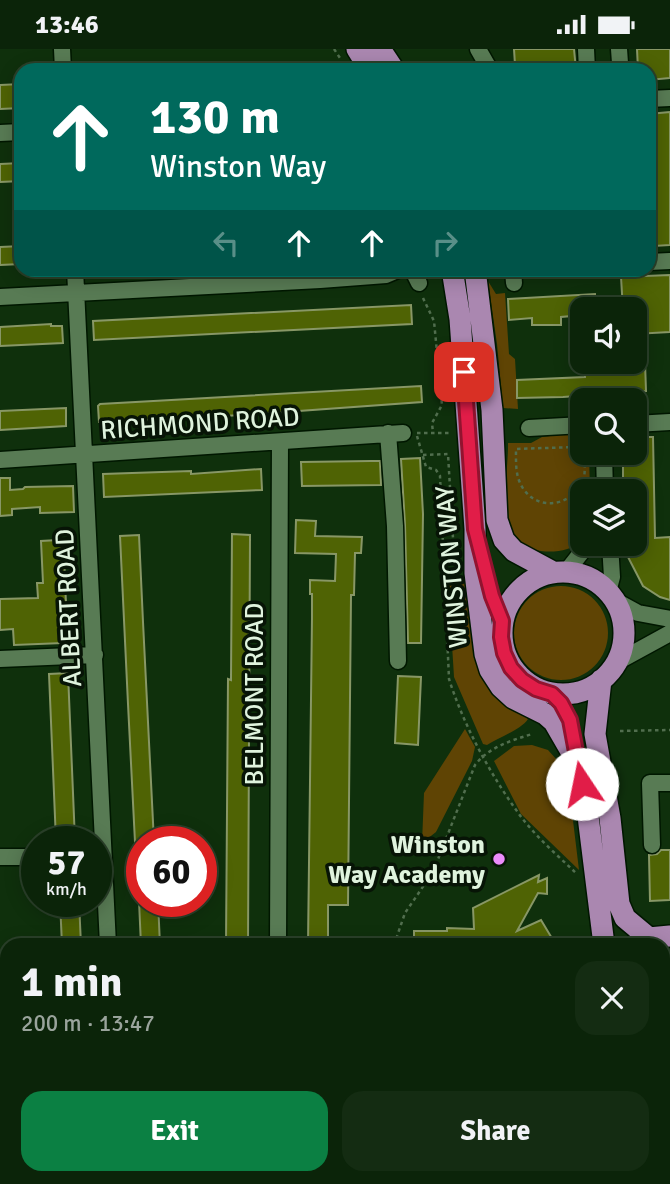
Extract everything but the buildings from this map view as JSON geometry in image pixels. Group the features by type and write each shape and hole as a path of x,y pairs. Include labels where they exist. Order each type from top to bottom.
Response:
{"main road":[{"name":"WINSTON WAY","path":"453,277 460,319 475,529 475,573 490,670 496,681 513,698 554,722 576,760 587,808 603,938"},
{"name":"WINSTON WAY","path":"476,277 492,410 497,520 504,540 514,551 559,572"},
{"path":"475,529 492,596 502,621"},
{"path":"559,572 589,578 612,596 621,613 625,637 619,661 601,680 578,692 552,694 536,689 522,680 511,668 502,645 502,621 507,606 520,589 539,576 559,572"},
{"path":"601,680 595,734 610,818 620,904 625,918 649,938"},
{"path":"552,694 561,703 570,720 576,760"}],"street":[{"name":"ALBERT ROAD","path":"76,277 95,655 99,826"},
{"path":"0,297 360,277"},
{"path":"647,423 670,422"},
{"path":"529,428 570,426"},
{"path":"398,661 395,526 403,433"},
{"name":"RICHMOND ROAD","path":"0,460 403,433"},
{"name":"BELMONT ROAD","path":"278,938 280,442"},
{"path":"559,572 576,556"},
{"path":"611,556 612,596 638,613 670,619"},
{"path":"619,661 670,633"},
{"path":"0,659 95,655"},
{"path":"652,845 650,783 670,783"},
{"path":"0,857 21,857"},
{"name":"ALBERT ROAD","path":"105,917 107,938"}],"path":[{"path":"415,277 425,306 434,321 442,405 432,422 433,433"},
{"path":"403,433 457,433"},
{"path":"419,442 426,467 436,470 440,476 449,679 456,699 482,756 520,816 575,871"},
{"path":"574,447 584,452 585,471 577,492 568,499 557,503 544,503 530,497 523,490 516,474 516,449 574,447"},
{"path":"423,454 448,454 453,538 443,551"},
{"path":"620,731 670,730"},
{"path":"396,938 405,913 433,871 467,783 482,756 504,743 532,734"}],"shaded area":[{"path":"488,281 496,294 505,293 509,354 515,359 518,409 503,408"},
{"path":"570,434 570,465 589,465 590,479 570,479 570,548 558,551 541,551 525,546 515,536 506,507 508,443 531,443 542,437"},
{"path":"469,579 508,699 528,719 515,730 487,745 483,744 454,677 448,580"},
{"path":"561,586 579,590 594,600 604,615 608,633 604,651 594,666 579,676 561,680 543,676 528,666 518,651 514,633 518,615 528,600 543,590"},
{"path":"465,729 475,747 472,761 436,832 422,843 424,793"},
{"path":"532,745 548,750 567,771 579,870 521,814 494,761 514,746"}],"place":[{"name":"Winston Way Academy","path":"499,859"}],"route":[{"path":"464,372 475,529 492,596 502,621 504,653 511,668 522,680 536,689 552,694 561,703 570,720 582,784"}]}
